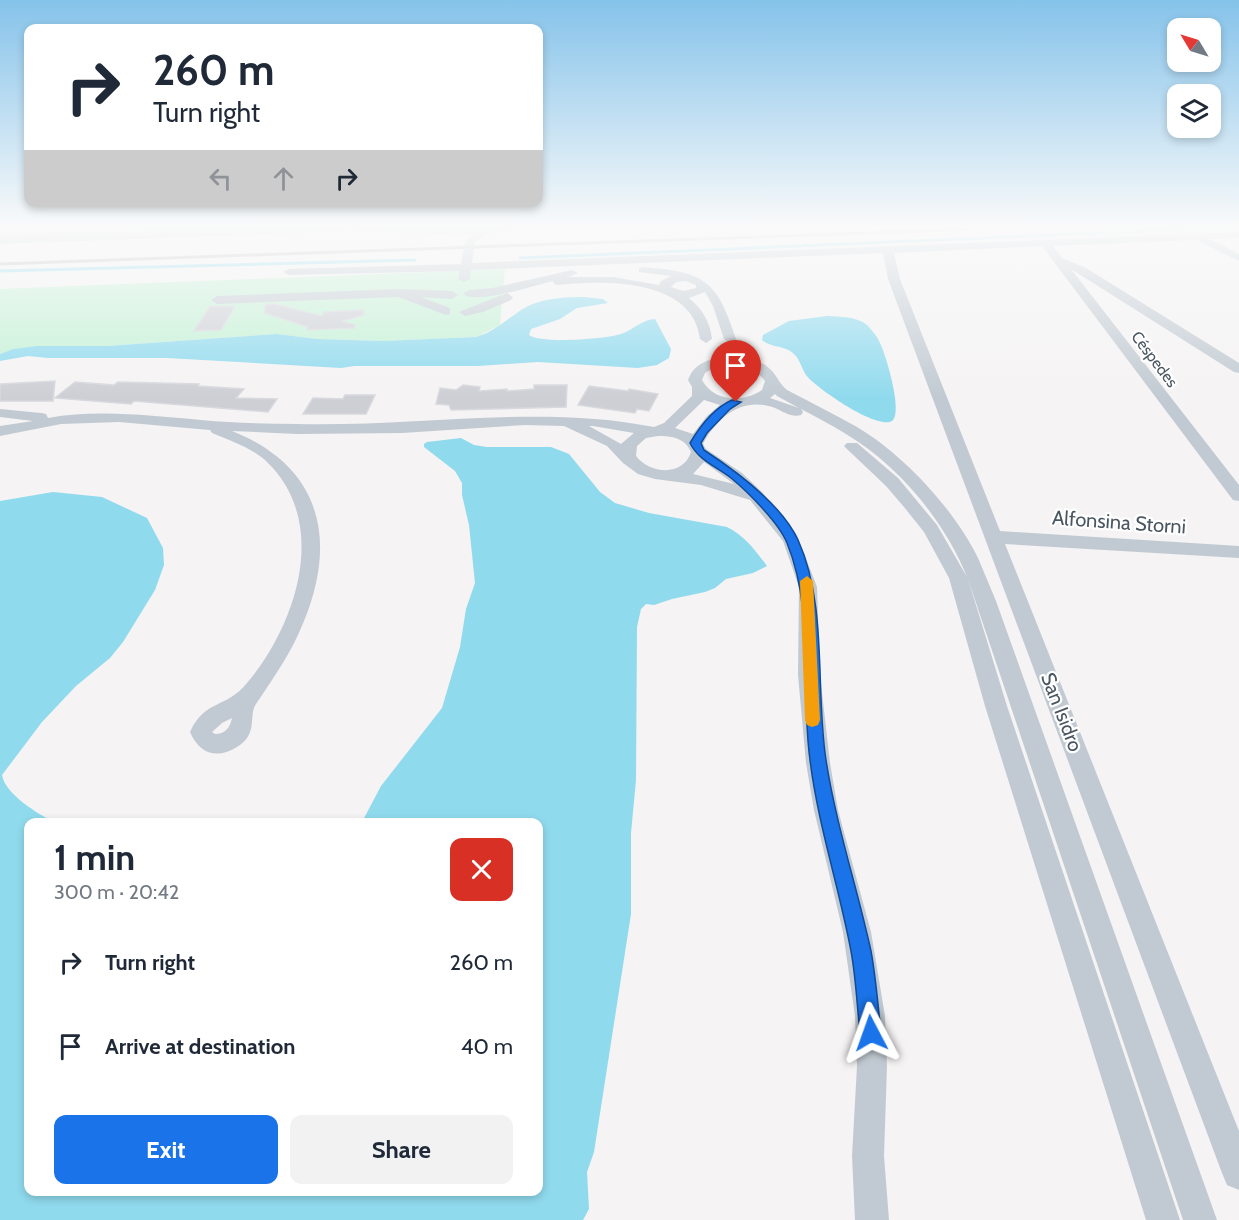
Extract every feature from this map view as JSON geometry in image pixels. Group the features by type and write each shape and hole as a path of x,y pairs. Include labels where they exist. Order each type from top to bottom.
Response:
{"street":[{"path":"461,294 463,284"},
{"path":"217,300 288,297 309,305 331,307 350,304 380,294 492,292 523,284"},
{"path":"399,293 446,311 465,312 479,309 529,288 549,284"},
{"path":"629,460 627,452 629,444 636,437 669,426 699,398 695,380 707,358 707,338 697,312 672,293 636,284"},
{"path":"652,298 672,293 699,292 702,288 698,284"},
{"path":"701,284 708,288 715,297 729,337 746,363"},
{"name":"San Isidro","path":"896,284 996,537 1239,1173"},
{"name":"Céspedes","path":"1077,284 1239,496"},
{"path":"1104,284 1239,369"},
{"path":"446,311 440,303 461,294 478,296 481,303 477,308 465,312"},
{"path":"707,338 729,337"},
{"path":"663,475 688,470 698,460 702,431 726,406 755,395 767,373 746,363 720,361 700,369"},
{"path":"698,388 714,398 755,395 807,418 849,444 892,483 931,529 967,578 1129,1014 1200,1220"},
{"path":"0,413 64,420 141,418 203,425 297,429 402,428 525,420 593,422 683,435 736,477 756,496 792,539 808,586 810,675 817,753 826,810 857,932 870,1016 872,1066 868,1156 872,1220"},
{"path":"0,431 64,420"},
{"path":"567,422 612,443 642,470 702,480 756,496"},
{"path":"203,425 230,435 272,458 285,471 304,502 313,543 304,596 291,629 275,659 243,702"},
{"path":"272,458 297,429"},
{"name":"Alfonsina Storni","path":"996,537 1239,552"},
{"path":"967,578 996,706 1097,1010 1162,1220"},
{"path":"1097,1010 1129,1014"}],"green space":[{"path":"128,284 504,284 500,325 476,337 383,341 317,339 277,334 107,346 36,346 13,349 0,354 0,289"}],"water":[{"path":"561,298 603,299 608,303 577,308 560,319 531,329 529,335 535,338 559,340 602,338 621,334 646,321 655,319 671,349 669,358 657,365 638,368 538,362 478,366 354,366 341,368 167,358 28,356 0,361 0,354 13,349 36,346 107,346 277,334 317,339 383,341 476,337 494,329 521,310 536,303"},
{"path":"827,316 858,320 867,325 877,337 889,368 895,395 895,416 892,421 884,422 861,414 834,398 806,375 797,357 791,352 762,340 763,335 789,321"},
{"path":"461,438 474,445 487,447 551,447 569,454 600,492 615,503 649,513 727,527 744,539 767,566 753,573 726,579 715,588 705,592 654,605 646,604 641,609 637,627 636,780 631,833 631,914 594,1152 587,1172 589,1209 583,1220 0,1220 0,501 53,492 102,497 147,518 163,548 164,565 155,590 123,642 110,658 76,686 42,722 2,775 4,782 16,796 31,809 47,818 24,818 24,1196 543,1196 543,818 364,818 381,786 442,708 460,647 466,609 475,583 462,483 455,471 424,447 427,442"}],"building":[{"path":"266,304 275,304 322,316 324,312 363,310 364,315 343,321 355,325 355,328 307,330 308,327 264,313"},
{"path":"210,306 235,306 221,330 194,331"},
{"path":"55,381 53,401 0,401 0,384"},
{"path":"75,382 114,385 118,382 199,384 198,386 244,389 236,398 277,399 268,412 134,401 131,404 55,398"},
{"path":"463,385 480,387 479,391 507,389 507,391 534,389 534,385 567,385 566,407 451,410 449,405 436,404 440,388 456,390"},
{"path":"589,386 658,394 649,411 637,409 635,413 578,405"},
{"path":"345,395 375,395 366,414 303,414 313,398 343,399"}],"slow traffic":[{"path":"807,581 812,720"}],"route":[{"path":"736,402 726,406 702,431 696,443 699,452 736,477 782,524 792,539 805,572 809,603 808,632 813,722 818,763 826,810 861,952 871,1033"}]}
